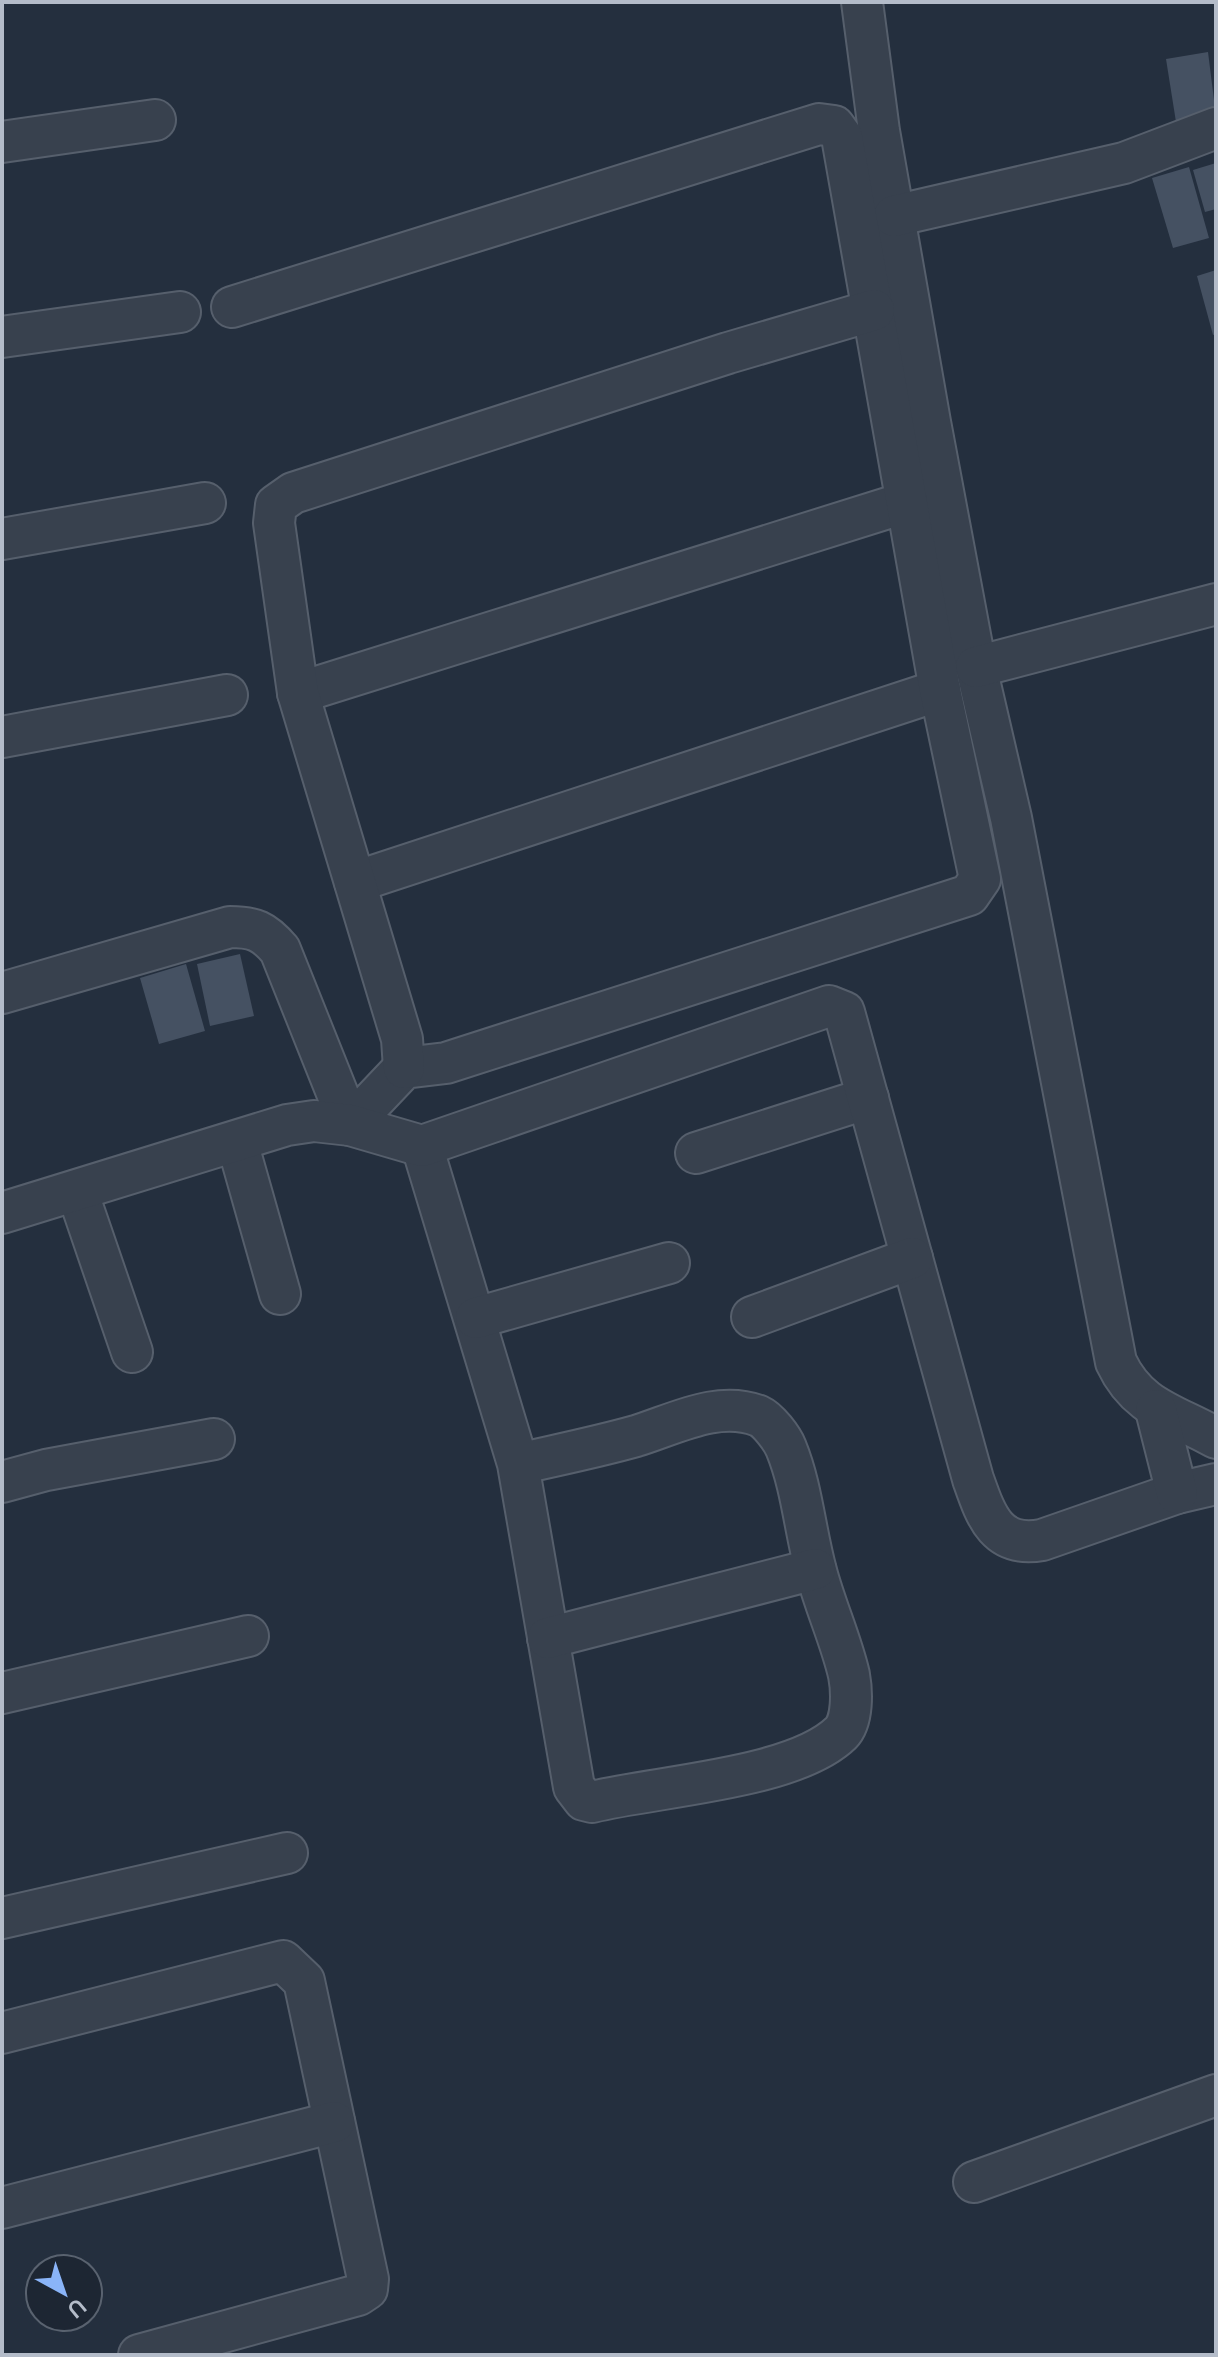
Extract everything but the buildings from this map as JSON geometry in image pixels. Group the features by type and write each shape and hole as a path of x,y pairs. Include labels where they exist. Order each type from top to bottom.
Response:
{"street":[{"path":"350,1125 404,1068 446,1063 969,895 977,888 980,872 940,690 907,502 913,426 894,216 862,2"},
{"path":"2,142 155,120"},
{"path":"232,307 819,124 834,126 842,137 874,310 913,426 976,667 1011,818 1116,1362 1127,1385 1156,1410 1216,1438"},
{"path":"894,216 1124,163 1216,128"},
{"path":"404,1068 402,1039 298,693 274,523 276,505 293,493 728,353 874,310"},
{"path":"2,337 180,312"},
{"path":"298,693 907,502"},
{"path":"2,539 205,503"},
{"path":"976,667 1216,604"},
{"path":"355,882 940,690"},
{"path":"2,737 227,695"},
{"path":"2,993 230,927 252,927 266,934 280,950 350,1125"},
{"path":"2,1213 287,1125 314,1121 350,1125 422,1146 829,1006 844,1012 973,1479 985,1513 1001,1535 1025,1543 1042,1540 1177,1493 1216,1484"},
{"path":"696,1153 868,1098"},
{"path":"237,1142 280,1294"},
{"path":"422,1146 518,1464 574,1787 584,1800 592,1802 684,1787 800,1758 821,1750 844,1731 850,1709 849,1676 815,1569 808,1521 785,1446 763,1417 738,1410 709,1413 635,1436 518,1464"},
{"path":"77,1191 132,1352"},
{"path":"752,1317 912,1258"},
{"path":"476,1318 669,1263"},
{"path":"1156,1410 1177,1493"},
{"path":"2,1482 46,1470 214,1439"},
{"path":"548,1638 815,1569"},
{"path":"2,1693 248,1636"},
{"path":"2,1918 287,1853"},
{"path":"2,2033 283,1961 304,1981 368,2279 367,2289 358,2295 139,2355"},
{"path":"974,2182 1216,2095"},
{"path":"2,2208 334,2122"}]}
